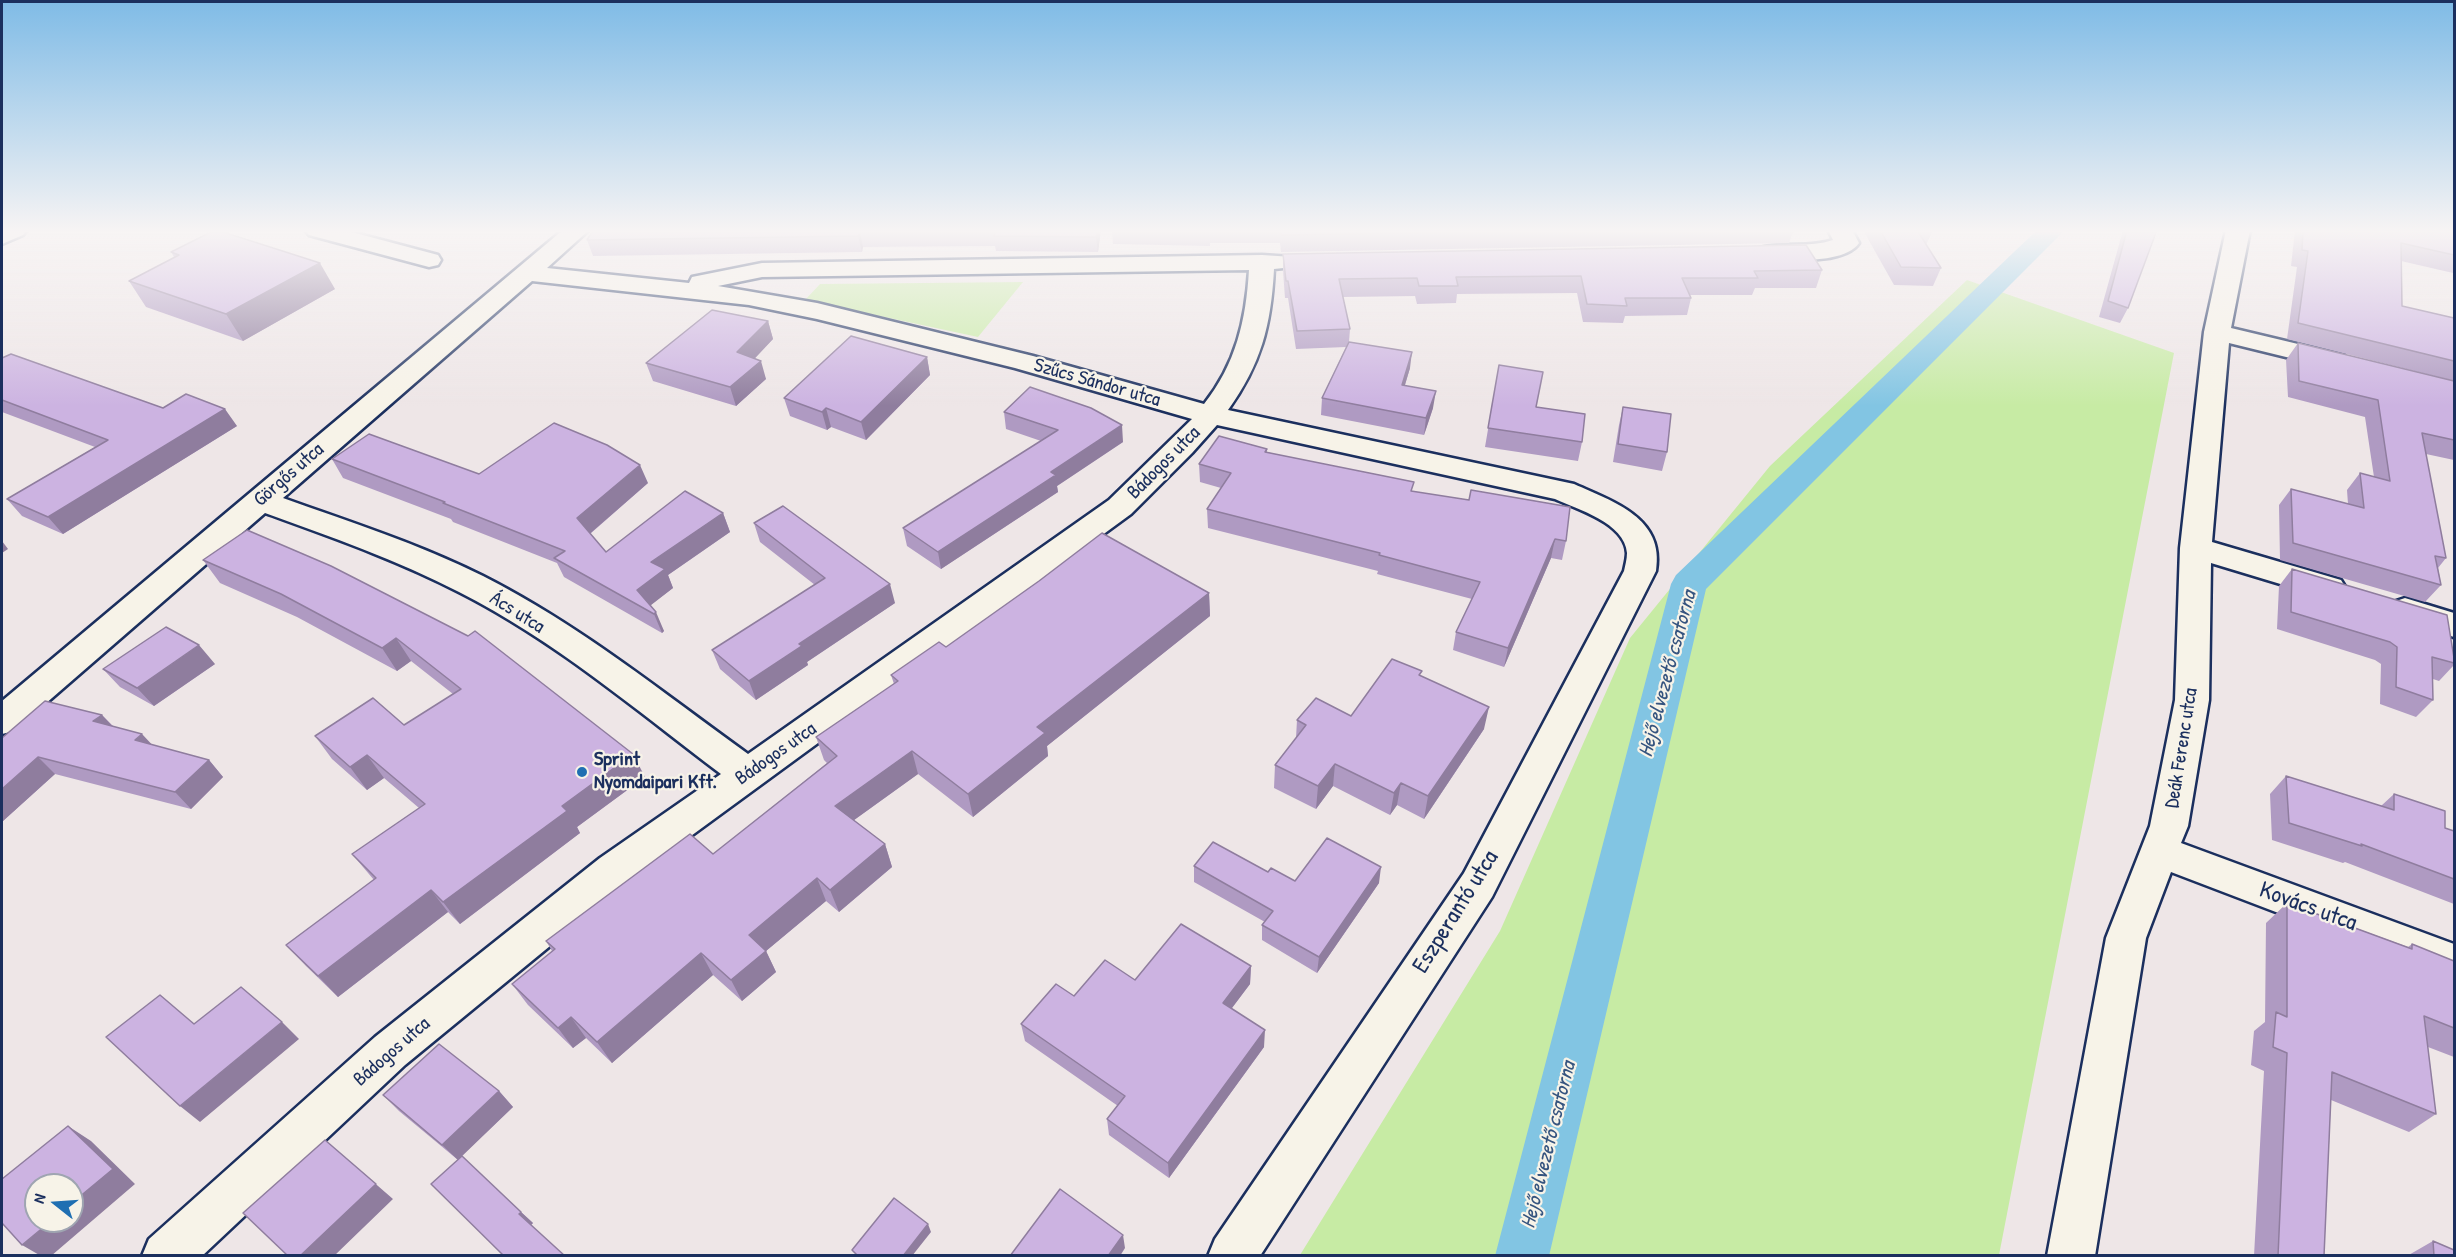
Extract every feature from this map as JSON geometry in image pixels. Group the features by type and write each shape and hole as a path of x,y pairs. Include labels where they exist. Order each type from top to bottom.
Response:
{"street":[{"name":"Görgős utca","path":"2,722 508,289"},
{"name":"Szűcs Sándor utca","path":"664,289 749,297 817,311 1024,362 1210,415 1563,491 1612,513 1634,529 1644,549"},
{"path":"676,290 681,289"},
{"name":"Bádogos utca","path":"166,1256 390,1051 614,870 1120,507 1179,451 1210,415 1243,366 1257,324 1260,289"},
{"name":"Deák Ferenc utca","path":"2071,1256 2126,938 2161,852 2169,826 2192,700 2196,548 2217,332 2226,289"},
{"path":"2217,332 2364,369"},
{"name":"Ács utca","path":"260,500 390,548 498,599 596,664 748,774"},
{"path":"2196,548 2454,625"},
{"name":"Eszperantó utca","path":"1232,1256 1478,885 1628,592 1639,577 1644,549"},
{"name":"Kovács utca","path":"2161,852 2454,962"}],"green space":[{"path":"816,289 1018,289 978,337 805,300"},
{"path":"1958,289 1992,289 2174,353 1999,1255 1300,1255 1500,931 1630,638 1770,466"}],"building":[{"path":"152,289 273,289 226,314"},
{"path":"1289,289 1341,289 1350,329 1297,331"},
{"path":"1584,289 1687,289 1691,298 1625,298 1627,306 1587,304"},
{"path":"2111,289 2135,289 2128,308 2108,301"},
{"path":"2303,289 2402,289 2402,306 2454,318 2454,361 2298,323"},
{"path":"712,310 768,321 737,352 761,361 730,387 646,363"},
{"path":"851,336 927,357 861,422 826,408 822,412 784,398"},
{"path":"1349,342 1412,352 1402,385 1436,391 1426,418 1322,398"},
{"path":"2298,343 2454,381 2454,440 2422,433 2446,558 2435,556 2441,585 2293,543 2291,489 2364,508 2360,473 2390,481 2378,400 2299,381"},
{"path":"11,354 163,408 186,394 225,409 48,517 7,499 108,440 2,400 2,358"},
{"path":"1499,365 1543,372 1536,407 1585,414 1582,442 1488,428"},
{"path":"1030,387 1091,408 1122,425 1051,472 1056,475 938,552 903,528 1058,430 1004,412"},
{"path":"1623,407 1671,414 1667,452 1618,444"},
{"path":"554,423 607,445 640,465 577,518 606,552 685,491 723,513 651,562 665,569 637,590 656,612 654,614 554,558 565,551 332,459 369,434 479,474"},
{"path":"1219,436 1267,449 1265,452 1414,482 1411,491 1469,500 1471,490 1570,507 1566,541 1555,539 1508,648 1456,632 1480,582 1379,555 1380,553 1207,509 1231,473 1199,464"},
{"path":"783,506 890,584 799,644 802,646 749,681 712,650 825,578 754,523"},
{"path":"247,530 331,566 468,636 475,631 633,754 562,806 567,811 443,902 431,890 318,976 286,945 376,878 352,854 425,804 367,755 350,767 315,736 373,698 404,725 461,689 396,638 382,648 281,594 203,560"},
{"path":"1102,533 1209,593 1037,727 1045,733 968,794 912,751 835,806 885,844 830,890 817,878 749,935 766,951 731,980 701,953 597,1042 571,1017 558,1028 512,984 555,949 546,941 690,834 713,854 837,756 816,737 898,681 891,675 939,642 946,647"},
{"path":"2292,569 2447,615 2454,663 2432,657 2433,700 2396,687 2397,647 2390,642 2291,612"},
{"path":"166,627 199,645 137,688 103,669"},
{"path":"1392,659 1422,671 1419,675 1489,707 1428,796 1401,783 1394,793 1335,764 1318,786 1275,765 1306,725 1297,720 1316,698 1351,716"},
{"path":"45,701 102,715 93,721 142,734 135,740 209,760 175,792 38,757 2,789 2,738"},
{"path":"2286,776 2394,810 2394,794 2445,811 2445,828 2454,831 2454,879 2361,844 2362,846 2289,823"},
{"path":"1327,838 1381,867 1319,957 1262,925 1273,911 1194,866 1213,842 1268,872 1271,868 1295,881"},
{"path":"2287,903 2412,949 2412,944 2454,961 2454,1028 2424,1016 2436,1114 2332,1072 2324,1256 2278,1256 2287,1053 2273,1047 2276,1012 2287,1017"},
{"path":"1181,924 1251,966 1223,1003 1265,1030 1168,1163 1107,1119 1125,1096 1021,1024 1056,984 1074,996 1105,960 1135,980"},
{"path":"241,987 282,1022 180,1106 106,1037 160,995 194,1024"},
{"path":"439,1044 499,1091 442,1145 383,1095"},
{"path":"68,1126 113,1169 84,1193 84,1173 24,1173 24,1233 36,1233 22,1245 2,1223 2,1179"},
{"path":"325,1140 376,1184 300,1256 288,1256 243,1213"},
{"path":"462,1156 521,1212 519,1214 565,1256 504,1256 431,1184"},
{"path":"1060,1189 1123,1235 1108,1256 1010,1256"},
{"path":"894,1198 928,1224 903,1256 858,1256 852,1250"},
{"path":"2433,1241 2454,1250 2454,1256 2434,1256"}],"waterway":[{"name":"Hejő elvezető csatorna","path":"1522,1256 1689,584 1992,289"}],"place":[{"name":"Sprint Nyomdaipari Kft.","path":"582,772"}]}
